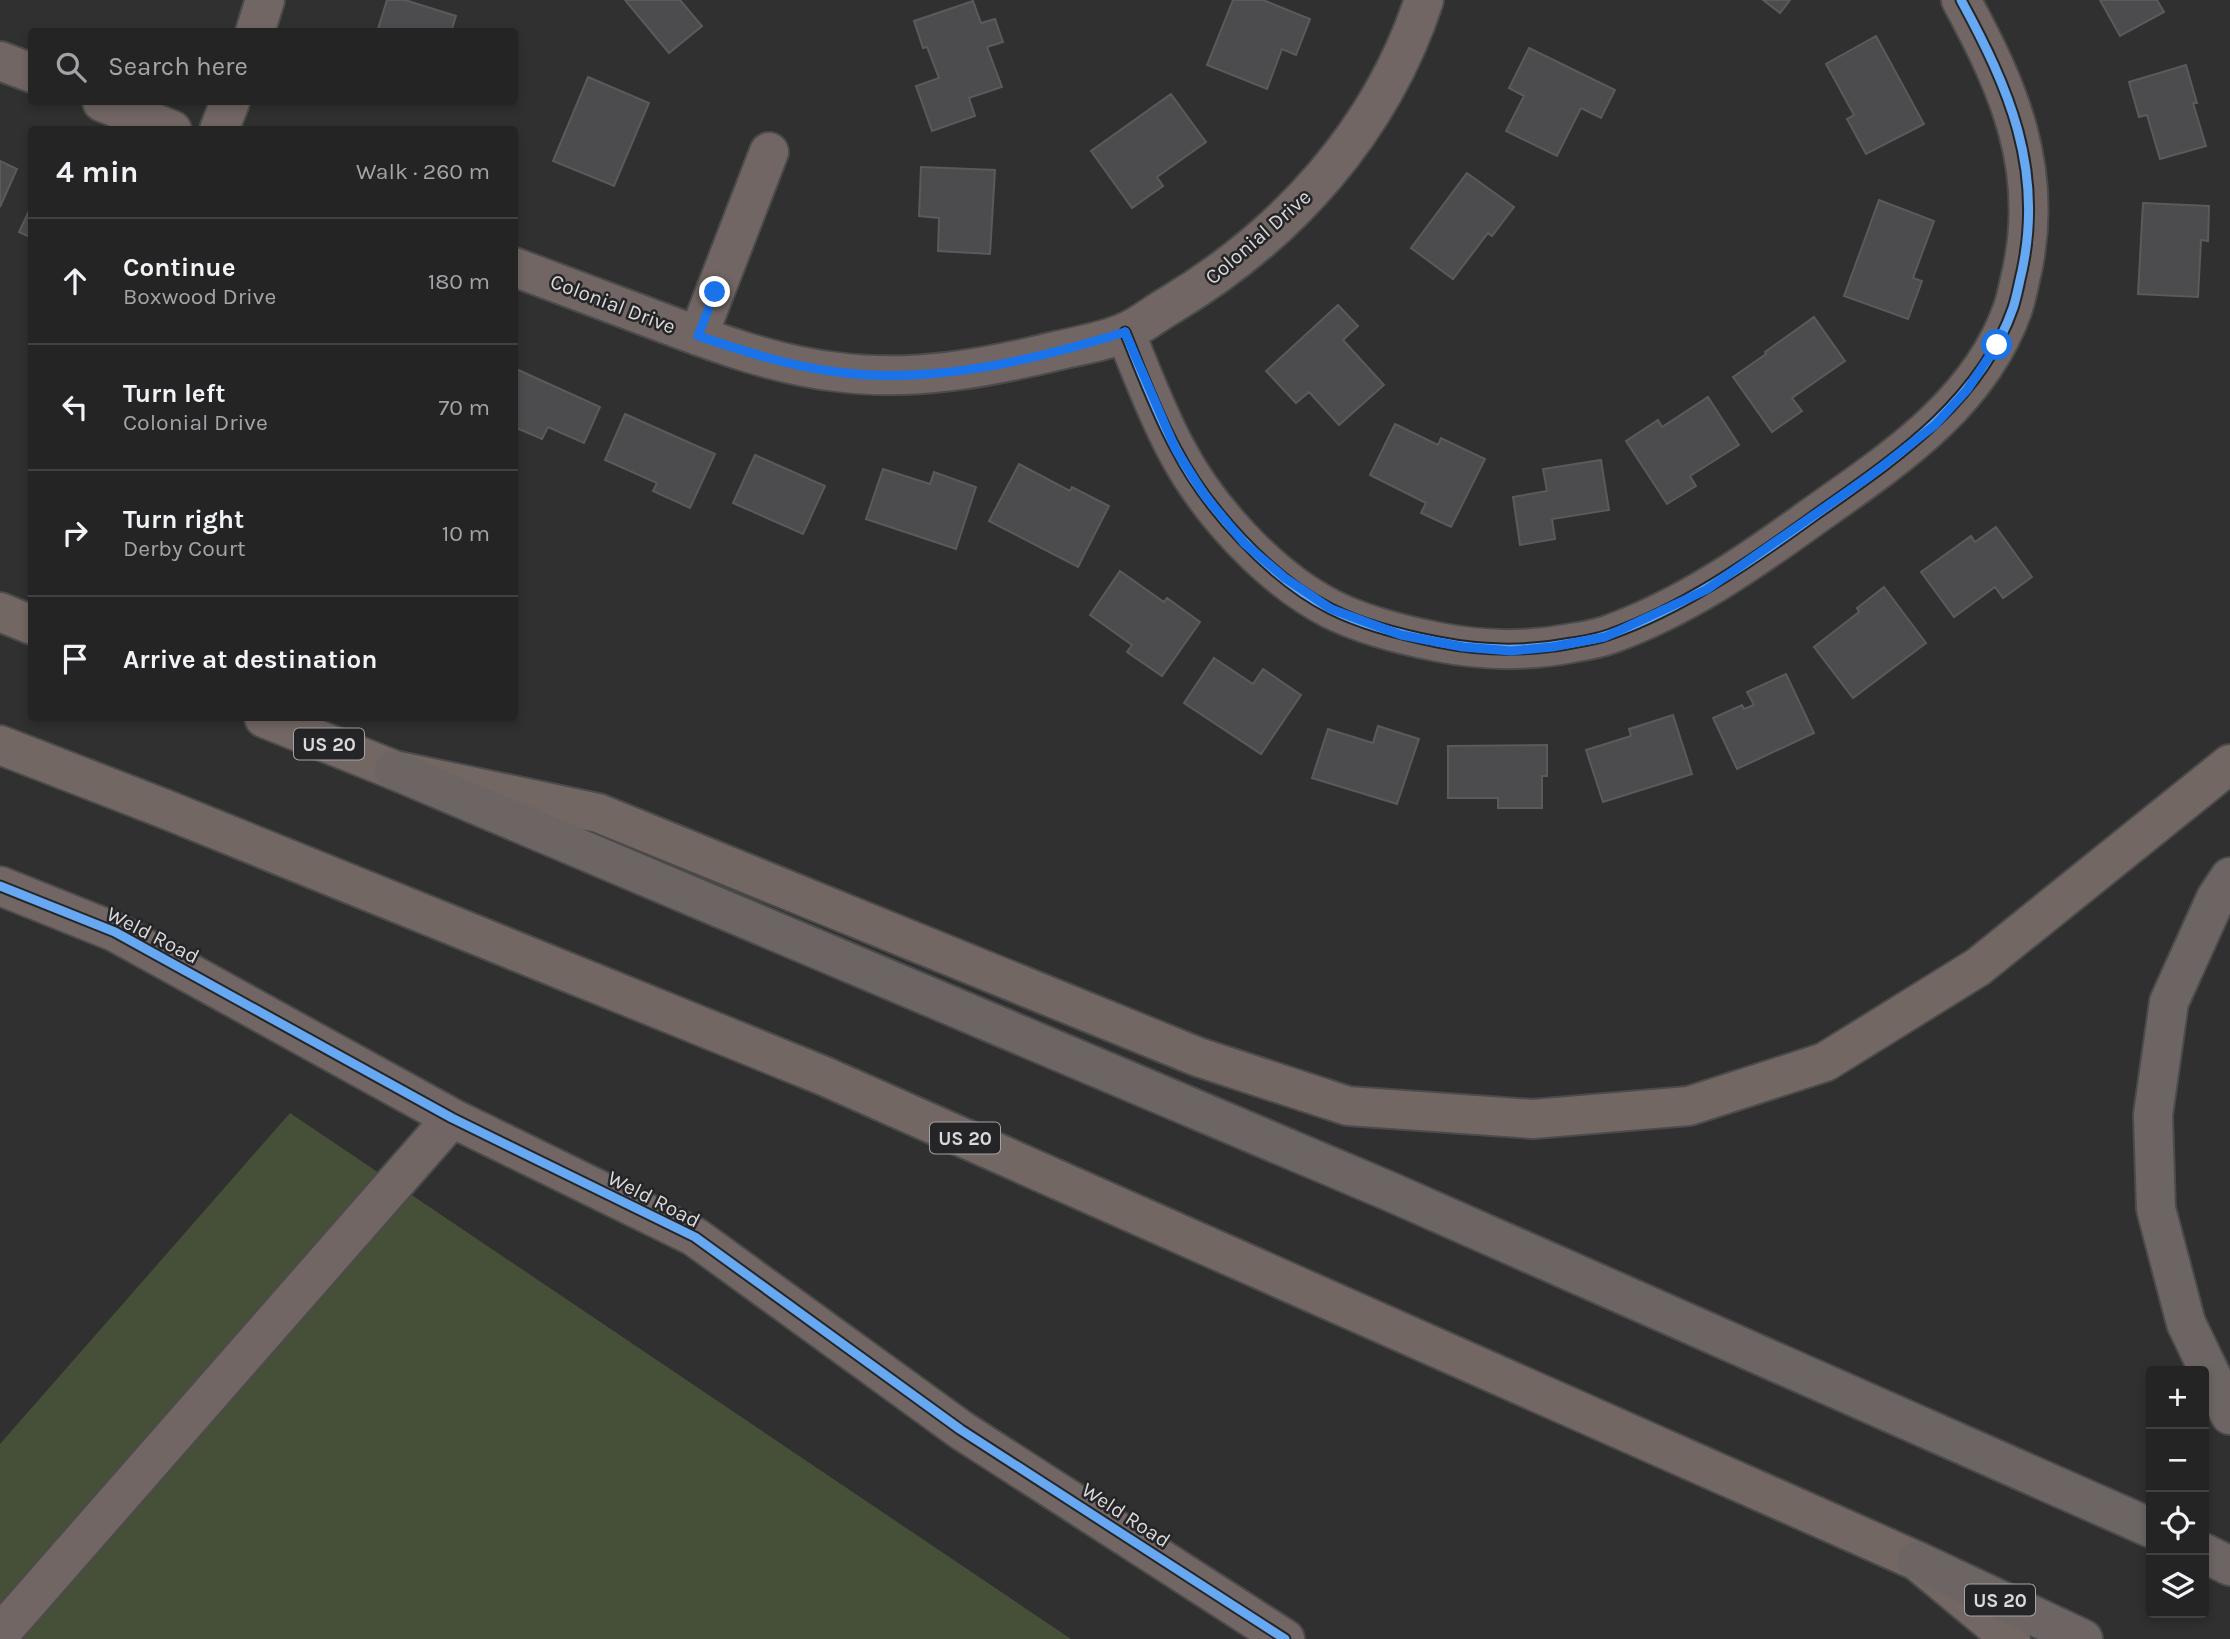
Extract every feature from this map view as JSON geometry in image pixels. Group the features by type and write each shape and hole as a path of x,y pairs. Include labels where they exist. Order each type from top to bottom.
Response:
{"highway":[{"name":"US 20","path":"394,769 1391,1192 2146,1526"},
{"path":"2230,877 2216,898 2169,1002 2153,1115 2156,1209 2186,1323 2230,1415"},
{"path":"2208,1555 2230,1566"},
{"name":"US 20","path":"1917,1561 2082,1639"}],"main road":[{"path":"0,612 28,623"},
{"name":"US 20","path":"272,721 394,769"},
{"name":"US 20","path":"0,745 165,809 824,1076 1917,1561"},
{"path":"394,769 598,813 1198,1057 1348,1106 1533,1119 1689,1106 1825,1062 1978,967 2230,764"},
{"path":"1917,1561 2011,1639"}],"street":[{"path":"256,28 265,0"},
{"name":"Colonial Drive","path":"518,268 698,336 771,360 838,373 916,375 1003,364 1125,332 1200,287 1238,260 1307,197 1346,152 1381,97 1413,34 1424,0"},
{"path":"1125,332 1176,450 1205,496 1245,544 1285,578 1331,609 1401,635 1463,647 1511,651 1605,637 1706,590 1870,476 1935,425 1967,390 1997,345 2014,306 2026,253 2030,213 2027,172 2009,100 1961,0"},
{"path":"0,61 28,72"},
{"path":"110,105 162,126"},
{"path":"221,126 229,105"},
{"path":"698,336 769,152"},
{"name":"Weld Road","path":"0,886 116,932 452,1118 695,1237 961,1430 1285,1639"},
{"path":"0,1634 452,1118"}],"green space":[{"path":"290,1113 1071,1639 0,1639 0,1444"}],"building":[{"path":"387,0 405,0 456,16 452,28 378,28"},
{"path":"625,0 680,0 702,26 669,53"},
{"path":"1233,0 1263,0 1310,19 1296,55 1282,49 1267,89 1207,65"},
{"path":"1763,0 1790,0 1780,13"},
{"path":"2100,0 2157,0 2164,12 2120,36"},
{"path":"973,1 981,23 995,19 1003,42 987,47 1002,87 969,98 975,116 932,131 916,86 939,78 927,47 923,48 914,21"},
{"path":"1876,36 1924,124 1866,154 1847,119 1854,115 1826,64"},
{"path":"1529,48 1615,90 1601,118 1581,108 1557,156 1506,131 1524,96 1509,88"},
{"path":"2186,65 2197,103 2193,103 2206,146 2160,159 2147,115 2139,117 2129,82"},
{"path":"588,77 649,103 614,186 553,161"},
{"path":"1171,94 1206,142 1157,177 1163,186 1132,208 1091,151"},
{"path":"0,161 17,169 0,207"},
{"path":"921,167 995,170 990,254 938,251 939,218 919,216"},
{"path":"1467,173 1514,207 1492,236 1488,233 1453,279 1411,248"},
{"path":"1879,200 1934,221 1913,278 1922,281 1908,319 1844,296"},
{"path":"2143,203 2209,206 2208,241 2201,240 2198,297 2138,294"},
{"path":"28,213 28,236 19,232"},
{"path":"1338,305 1358,326 1343,340 1384,385 1339,425 1309,392 1296,403 1266,371"},
{"path":"1814,317 1845,361 1792,398 1802,411 1772,432 1733,377"},
{"path":"518,370 600,407 584,443 548,427 542,439 518,429"},
{"path":"1708,397 1739,445 1690,476 1696,486 1667,504 1626,441 1658,420 1662,427"},
{"path":"625,414 715,454 690,508 653,491 657,483 605,460"},
{"path":"1395,424 1438,445 1441,438 1485,459 1451,527 1421,513 1426,503 1370,475"},
{"path":"755,455 825,486 803,534 733,503"},
{"path":"1601,460 1609,510 1552,519 1555,539 1520,545 1513,497 1547,491 1543,469"},
{"path":"1019,464 1070,491 1072,487 1109,506 1078,567 989,521"},
{"path":"883,469 930,484 934,472 976,487 956,549 866,519"},
{"path":"1996,527 2032,577 2003,598 1995,587 1954,617 1921,572 1971,536 1975,542"},
{"path":"1120,571 1164,602 1167,598 1200,622 1162,676 1127,652 1132,645 1090,615"},
{"path":"1884,587 1926,643 1853,698 1814,647 1859,612 1857,608"},
{"path":"1214,658 1253,684 1263,669 1301,695 1261,754 1184,703"},
{"path":"1786,674 1814,733 1737,769 1713,718 1742,705 1744,709 1754,705 1747,692"},
{"path":"1673,715 1692,774 1603,802 1586,750 1631,736 1629,729"},
{"path":"1378,726 1419,739 1397,804 1312,778 1328,729 1373,743"},
{"path":"1547,745 1547,776 1542,776 1542,808 1498,808 1498,798 1448,798 1448,746"}],"cycle path":[{"path":"1125,332 1169,435 1189,472 1242,540 1263,561 1308,596 1356,620 1397,633 1488,649 1555,646 1599,638 1636,624 1690,598 1741,567 1874,473 1931,426 1956,401 1979,373 1998,342 2016,299 2028,234 2025,164 2018,130 2007,98 1994,65 1961,0"},
{"path":"0,886 115,932 452,1118 695,1237 961,1430 1285,1639"}],"route":[{"path":"715,292 698,336 771,360 838,373 916,375 1003,364 1125,332 1176,450 1205,496 1245,544 1285,578 1331,609 1401,635 1463,647 1511,651 1605,637 1706,590 1787,536 1935,425 1967,390 1997,345"}]}
